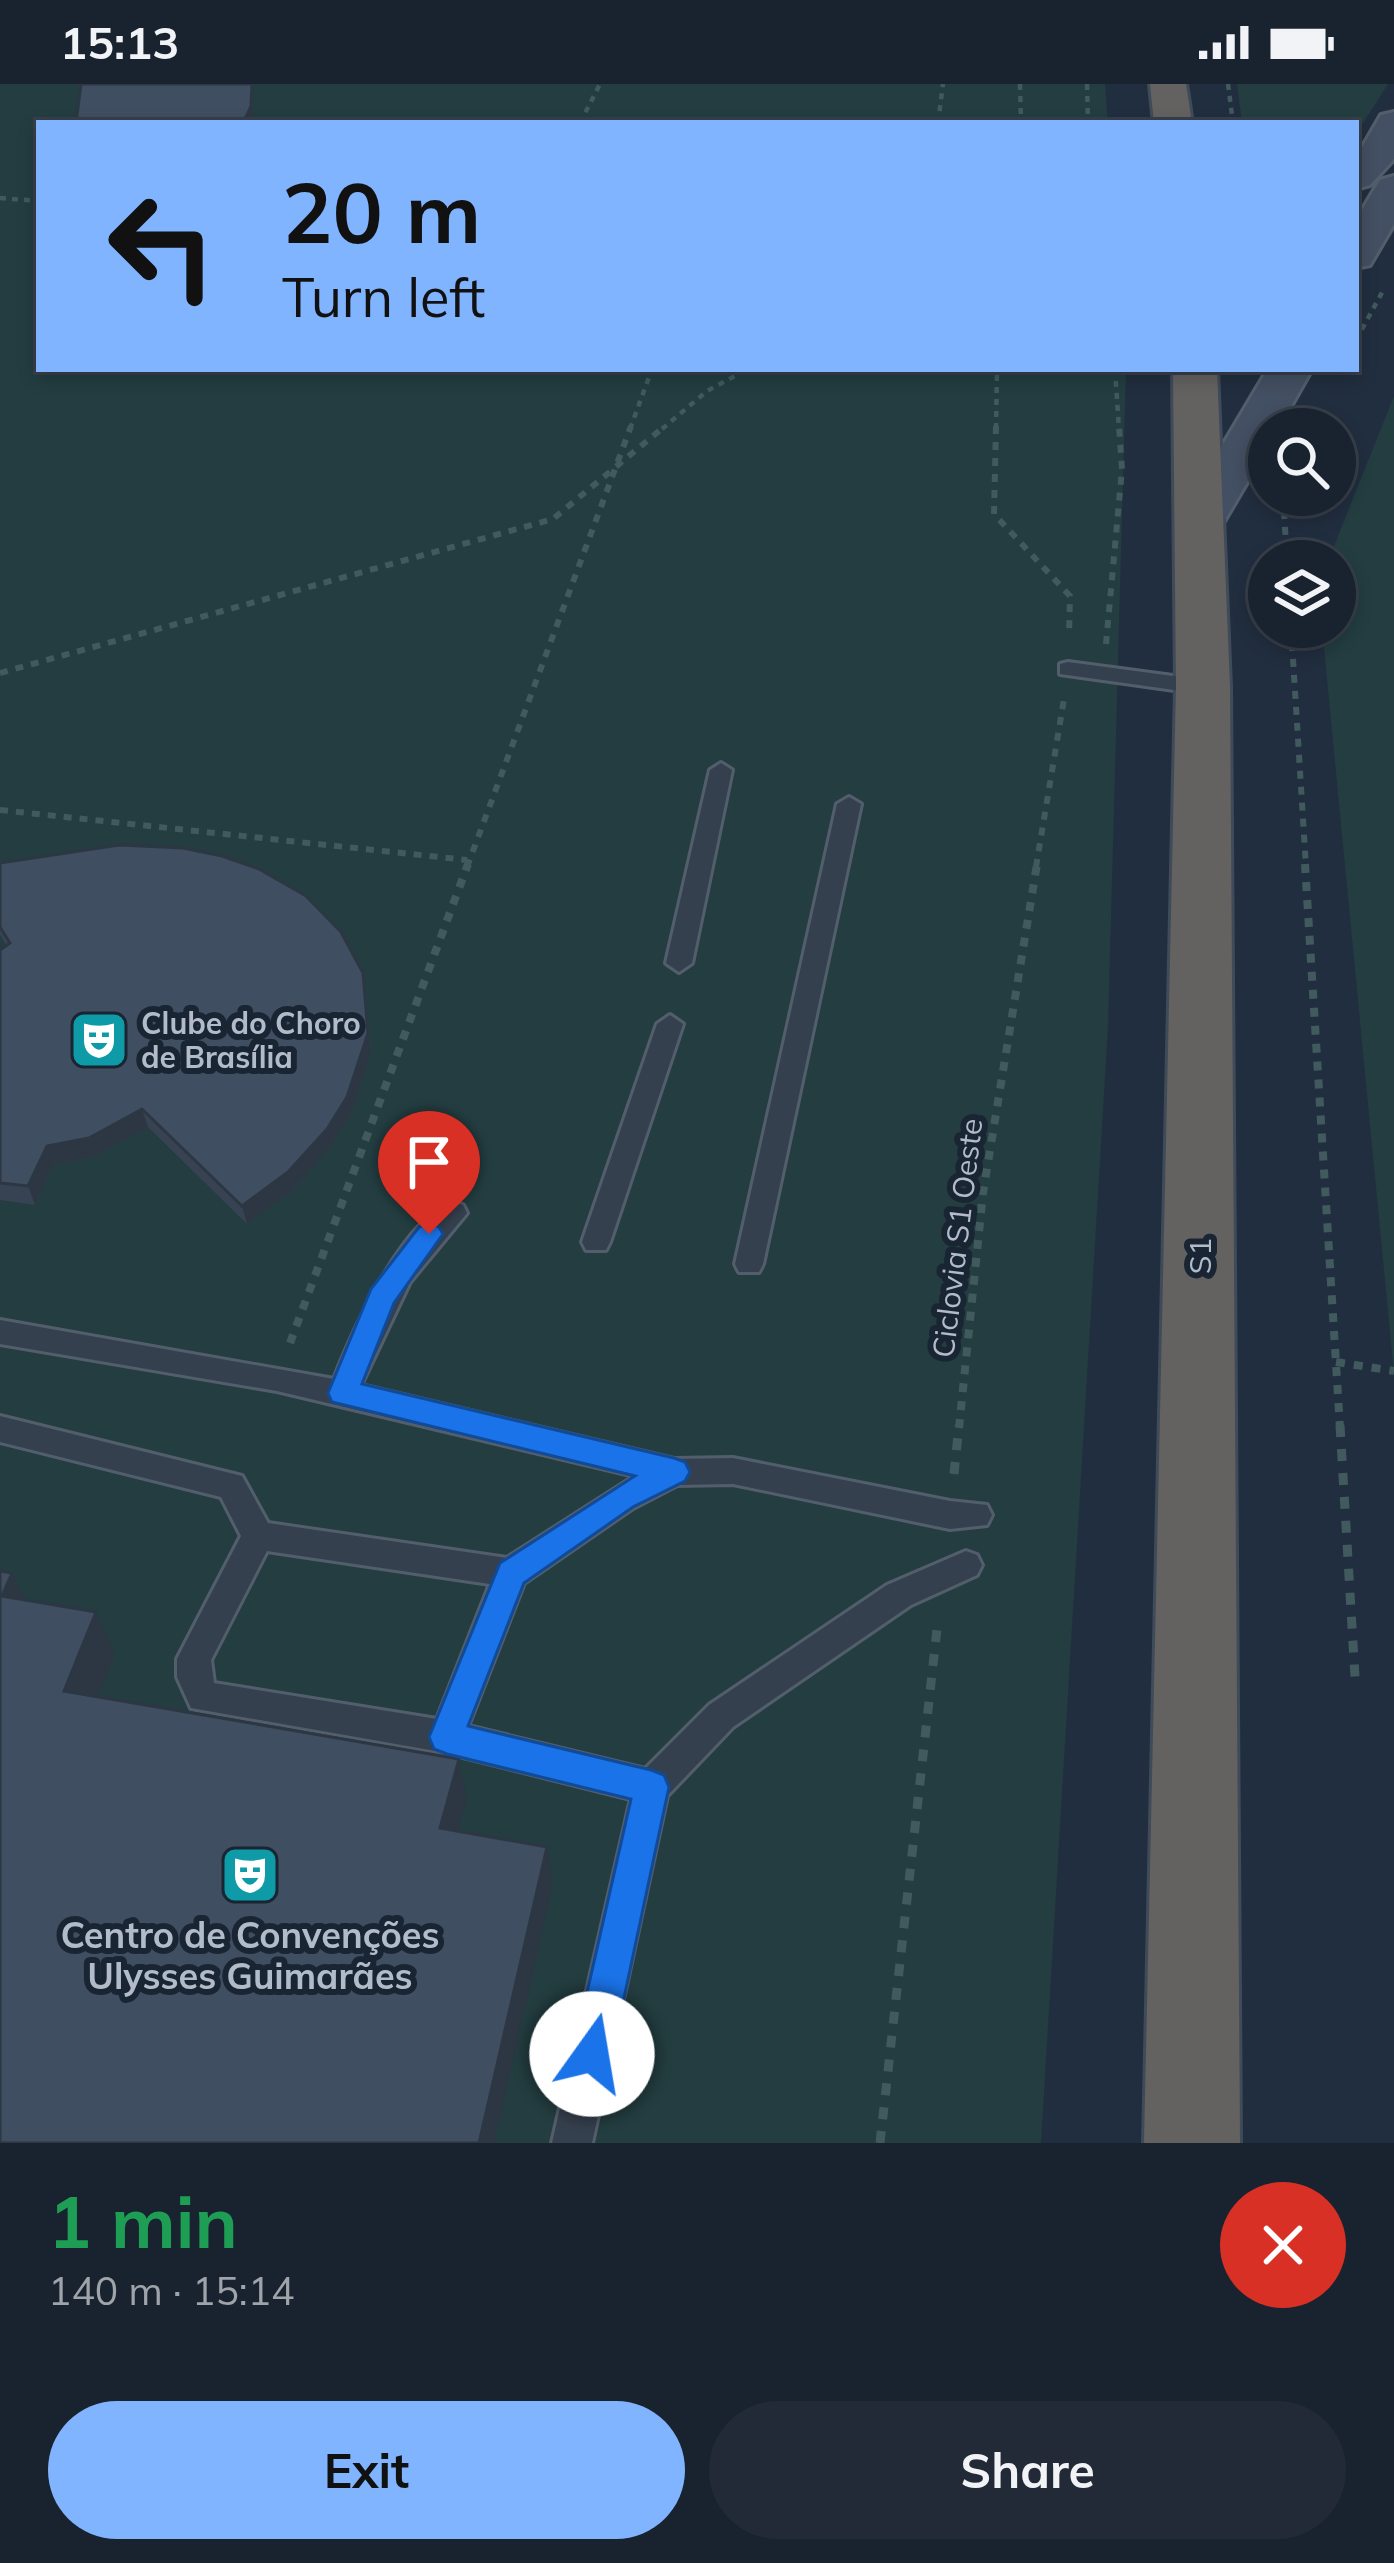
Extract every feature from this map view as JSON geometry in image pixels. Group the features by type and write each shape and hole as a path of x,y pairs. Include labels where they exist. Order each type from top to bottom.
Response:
{"highway":[{"path":"1168,84 1173,120"},
{"name":"S1","path":"1192,2143 1203,687 1195,372"}],"main road":[{"path":"1359,175 1373,163 1394,123"},
{"path":"1359,251 1394,188"},
{"path":"1199,525 1288,372"}],"lane":[{"path":"1068,670 1203,687"},
{"path":"679,963 722,770"},
{"path":"749,1264 849,805"},
{"path":"596,1242 670,1024"},
{"path":"343,1393 381,1298 429,1234 453,1213"},
{"path":"0,1332 278,1378 674,1472 733,1471 963,1515"},
{"path":"0,1429 231,1486 258,1536"},
{"path":"447,1737 511,1573 622,1498 674,1472"},
{"path":"258,1536 511,1573"},
{"path":"258,1536 194,1659 194,1677 202,1697 447,1737 651,1787"},
{"path":"572,2143 651,1787 721,1716 899,1595 954,1571"}],"path":[{"path":"582,120 601,84"},
{"path":"938,120 943,84"},
{"path":"1020,84 1021,120"},
{"path":"1087,84 1088,120"},
{"path":"1228,84 1234,120"},
{"path":"0,197 36,201"},
{"path":"1359,334 1384,288"},
{"path":"278,1378 651,372"},
{"path":"0,673 553,519 707,391 742,372"},
{"name":"Ciclovia S1 Oeste","path":"963,1515 983,1193 1068,670 1070,596 994,514 997,372"},
{"path":"1103,676 1122,469 1115,372"},
{"path":"1292,648 1355,1677"},
{"path":"0,810 467,860"},
{"path":"1336,1362 1394,1371"},
{"path":"880,2143 954,1571"}],"green space":[{"path":"0,84 1105,84 1108,120 36,120 36,372 1126,372 1108,1027 1041,2143 494,2143 448,1866 466,1798 84,1732 0,1611"},
{"path":"1237,84 1388,84 1359,129 1359,120 1242,120"},
{"path":"1394,396 1394,1374 1324,648 1356,648 1356,540 1336,540 1346,516 1356,516 1356,491"}],"building":[{"path":"81,84 252,84 251,106 242,120 76,120"},
{"name":"Clube do Choro de Brasília","path":"119,845 183,848 259,869 306,896 341,932 363,973 368,1033 347,1097 327,1129 288,1172 242,1206 142,1109 89,1138 47,1146 28,1186 0,1183 0,950 10,943 0,927 0,863"},
{"name":"Centro de Convenções Ulysses Guimarães","path":"0,1571 12,1573 2,1596 96,1612 64,1691 459,1759 440,1828 547,1847 479,2143 0,2143"}],"place":[{"name":"Clube do Choro de Brasília","path":"99,1040"},
{"name":"Centro de Convenções Ulysses Guimarães","path":"250,1875"}],"route":[{"path":"429,1234 381,1298 343,1393 674,1472 622,1498 511,1573 447,1737 651,1787 592,2054"}]}
